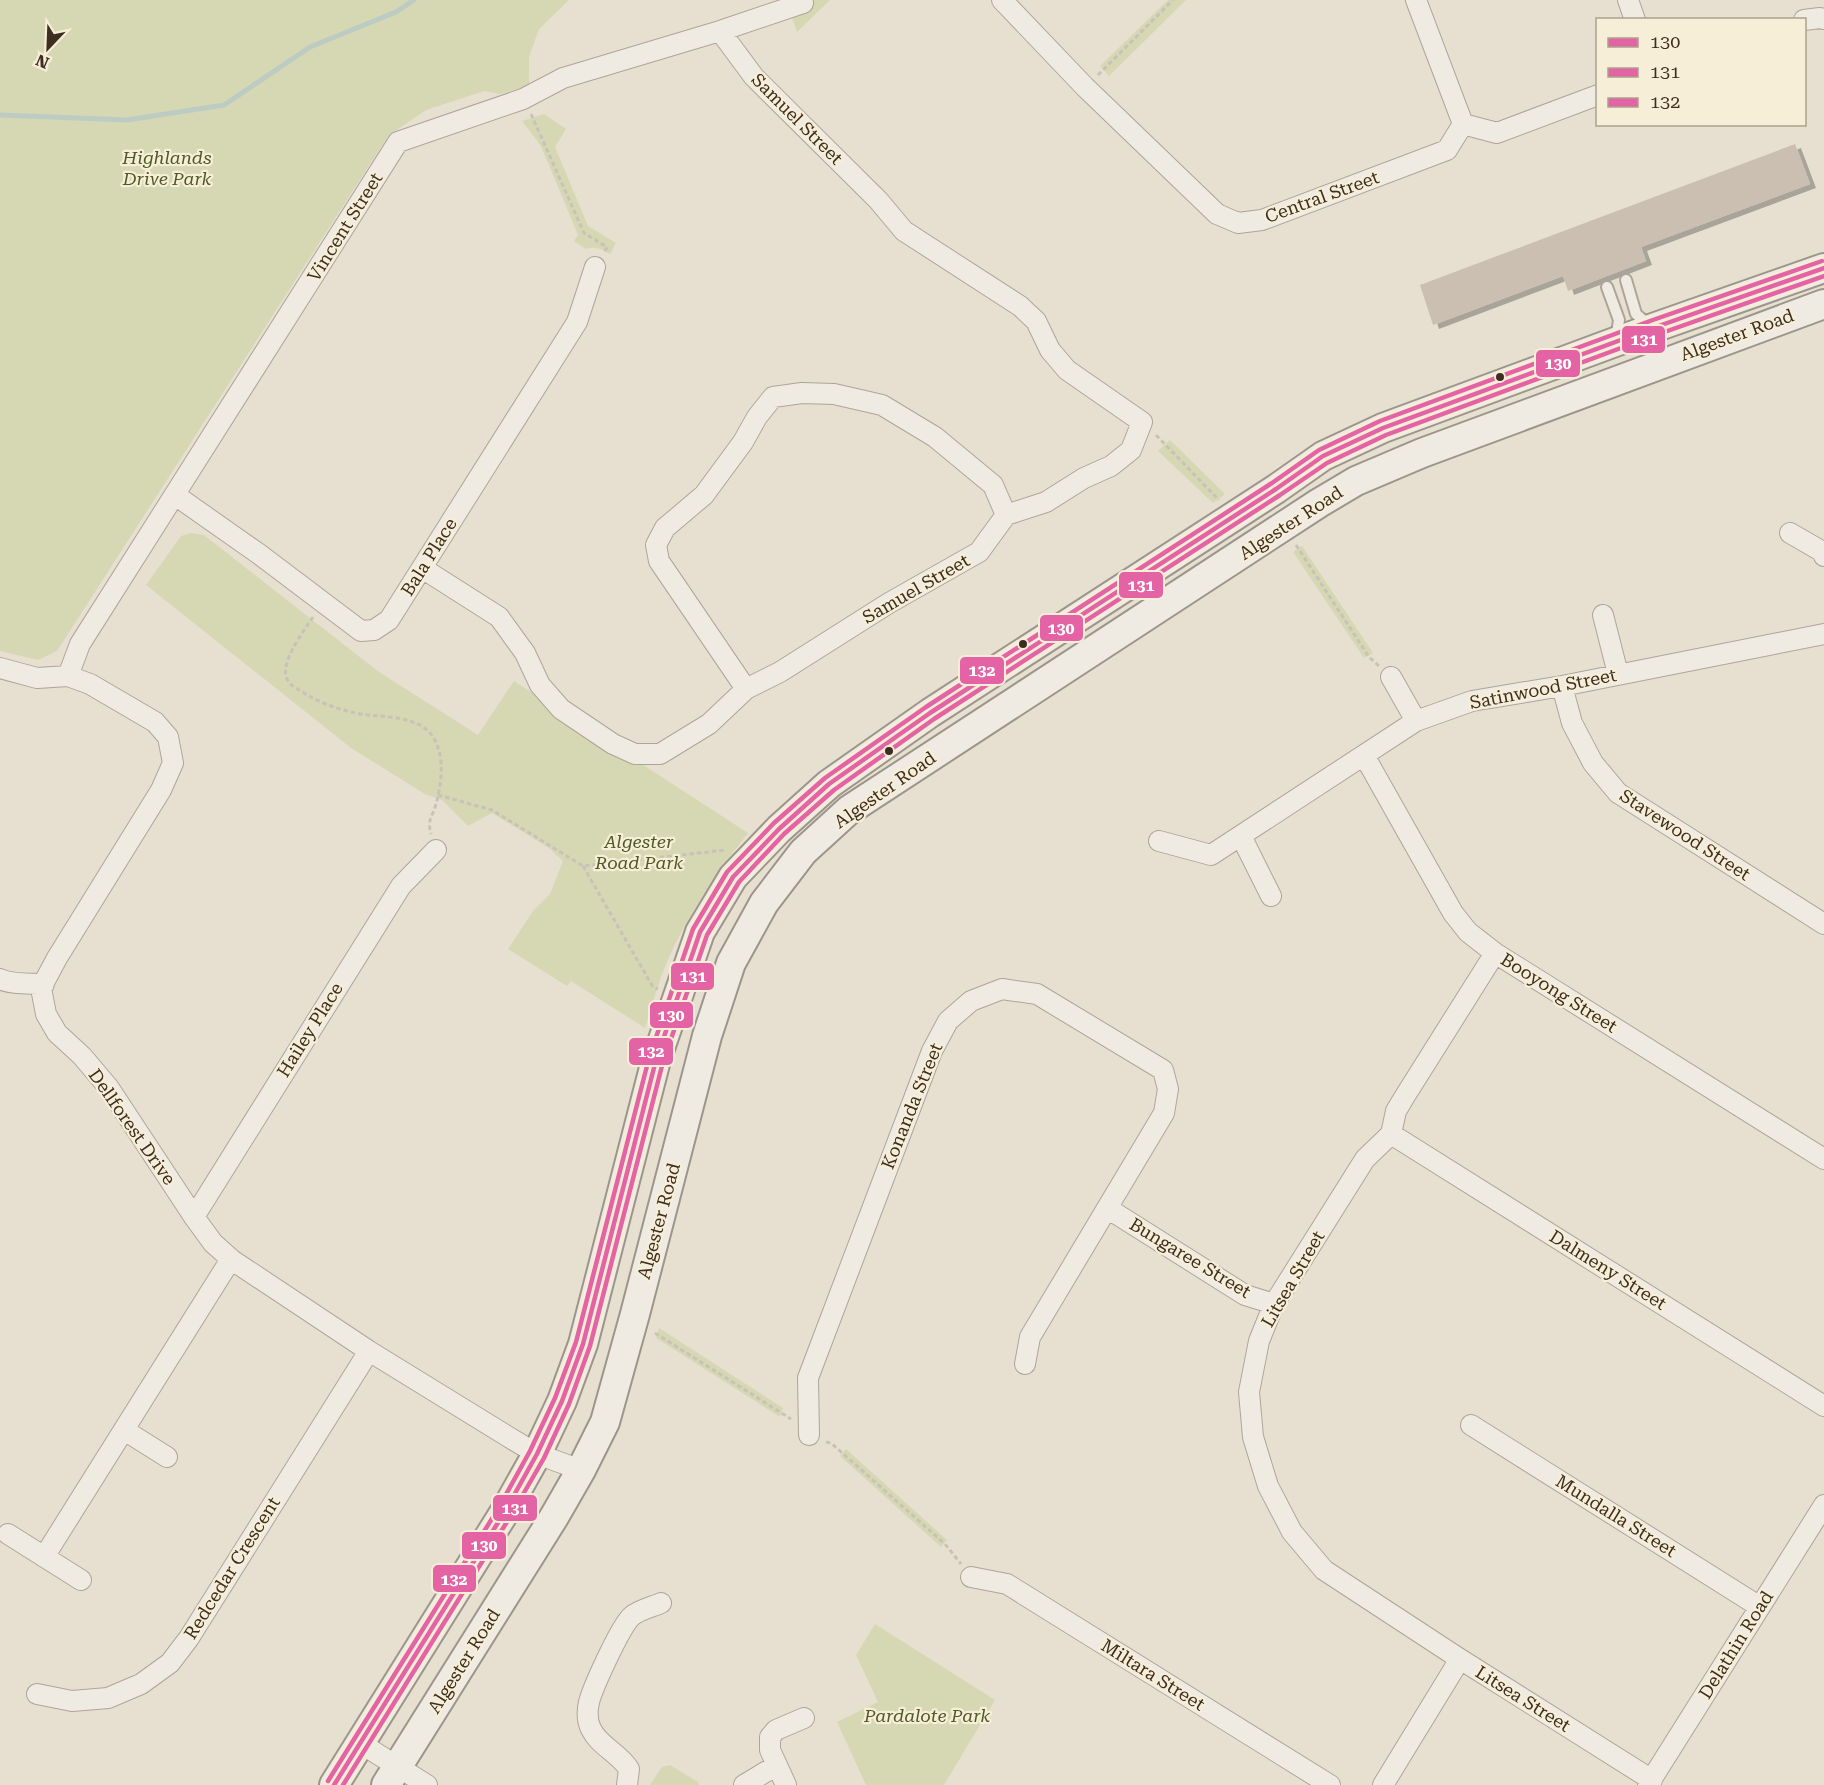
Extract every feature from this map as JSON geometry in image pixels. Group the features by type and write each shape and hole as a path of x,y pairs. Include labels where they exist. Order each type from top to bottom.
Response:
{"main road":[{"name":"Algester Road","path":"334,1785 504,1513 537,1454 562,1401 583,1344 656,1060 700,932 733,878 779,829 828,784 930,713 1231,519 1323,456 1383,428 1653,328 1824,268"},
{"name":"Algester Road","path":"392,1776 581,1470 604,1422 635,1314 707,1036 731,963 764,903 803,852 849,810 1356,481 1422,453 1824,304"}],"street":[{"name":"Central Street","path":"1002,0 1085,87 1216,214 1238,223 1262,220 1447,150 1463,124"},
{"path":"1416,0 1463,124 1497,133 1596,96"},
{"path":"1628,0 1634,18"},
{"name":"Vincent Street","path":"68,676 80,644 398,142 523,99 564,78 720,31 803,3"},
{"path":"1806,20 1824,19"},
{"name":"Samuel Street","path":"720,31 754,78 878,200 904,231 1020,306 1036,321 1050,350 1067,370 1142,422"},
{"name":"Bala Place","path":"175,495 361,631 374,630 389,620 577,322 595,267"},
{"path":"746,689 659,561 656,545 665,528 704,495 743,442 772,397 802,393 834,394 882,405 935,436 993,485 1006,515 1046,502 1084,478 1111,466 1131,450 1142,422"},
{"name":"Samuel Street","path":"422,568 499,617 525,654 540,685 561,709 613,744 635,754 660,754 709,724 746,689 780,672 889,603 979,552 1006,515"},
{"path":"1790,533 1823,552 1824,556"},
{"path":"1603,615 1618,674"},
{"name":"Satinwood Street","path":"1159,841 1211,855 1365,757 1416,721 1472,701 1562,686 1824,634"},
{"path":"0,668 37,678 68,676 90,684 155,722 168,737 173,764 161,790 57,958 44,984 0,979"},
{"path":"1391,677 1416,721"},
{"name":"Stavewood Street","path":"1562,686 1572,723 1593,763 1618,793 1824,924"},
{"name":"Booyong Street","path":"1365,757 1453,913 1468,932 1495,953 1824,1159"},
{"path":"1241,836 1271,896"},
{"name":"Hailey Place","path":"194,1217 400,885 436,850"},
{"name":"Litsea Street","path":"1495,953 1396,1111 1391,1134 1365,1159 1274,1304 1259,1341 1250,1392 1253,1437 1268,1486 1292,1532 1324,1570 1650,1783"},
{"name":"Dellforest Drive","path":"44,984 41,988 46,1014 57,1033 82,1056 109,1088 213,1243 248,1273 537,1454 581,1470"},
{"name":"Konanda Street","path":"809,1435 808,1377 932,1052 948,1021 971,1001 1002,989 1037,994 1162,1070 1168,1089 1164,1113 1030,1337 1025,1364"},
{"name":"Dalmeny Street","path":"1391,1134 1824,1406"},
{"name":"Bungaree Street","path":"1107,1208 1245,1295 1274,1304"},
{"path":"44,1557 231,1259"},
{"name":"Redcedar Crescent","path":"37,1694 72,1701 108,1698 141,1684 170,1663 195,1628 369,1350"},
{"name":"Mundalla Street","path":"1471,1425 1760,1607"},
{"path":"124,1430 166,1457"},
{"name":"Delathin Road","path":"1650,1783 1824,1505"},
{"path":"8,1534 81,1580"},
{"name":"Miltara Street","path":"972,1577 1007,1584 1330,1785"},
{"path":"627,1785 629,1768 623,1759 601,1743 591,1730 587,1716 589,1702 621,1629 633,1616 661,1603"},
{"path":"1383,1785 1460,1659"},
{"path":"786,1785 770,1750 770,1737 776,1730 804,1718"},
{"path":"360,1743 392,1776 427,1785"},
{"path":"744,1785 777,1765"}],"lane":[{"path":"1626,280 1636,314 1653,328"},
{"path":"1607,287 1619,320 1615,343"}],"path":[{"path":"1085,87 1173,0"},
{"path":"523,99 534,118 584,233 607,247 595,267"},
{"path":"1142,422 1218,499 1231,519"},
{"path":"1283,528 1368,657 1391,677"},
{"path":"324,603 292,650 285,676 291,685 331,706 422,726 431,734 440,757 441,774 434,810 428,822 436,850"},
{"path":"438,795 492,810 583,866 653,987 663,991"},
{"path":"583,866 735,849"},
{"path":"652,1332 790,1419 809,1435 831,1443 945,1544 972,1577"}],"green space":[{"name":"Highlands Drive Park","path":"0,0 569,0 539,29 529,57 529,86 500,94 484,91 426,110 388,136 57,651 38,660 0,651"},
{"path":"786,0 830,0 797,32"},
{"path":"1168,0 1186,0 1109,76 1100,66"},
{"path":"544,114 566,129 555,147 588,226 616,243 610,254 598,249 586,249 574,241 578,235 541,146 522,121"},
{"path":"1170,440 1225,494 1213,503 1158,451"},
{"name":"Algester Road Park","path":"191,533 204,535 379,672 478,735 514,681 748,833 693,911 675,945 658,986 645,1028 571,981 567,986 508,949 533,911 550,894 563,861 549,848 492,813 468,826 442,800 425,794 351,748 146,585 181,536"},
{"path":"1302,546 1373,653 1364,658 1293,552"},
{"path":"659,1328 783,1408 780,1417 656,1338"},
{"path":"846,1449 947,1540 941,1547 840,1456"},
{"name":"Pardalote Park","path":"875,1624 995,1700 944,1785 866,1785 837,1722 878,1702 856,1655"},
{"path":"670,1765 698,1782 699,1785 650,1785 662,1767"}],"building":[{"path":"1795,144 1810,184 1641,247 1646,261 1568,291 1563,276 1433,325 1420,285"}],"waterway":[{"path":"0,115 127,120 224,105 310,47 396,12 414,0"}],"transit line":[{"name":"132","path":"328,1781 498,1509 530,1451 555,1398 576,1342 649,1058 693,929 727,872 774,823 825,778 926,707 1272,483 1319,450 1380,421 1650,321 1822,261"},
{"name":"130","path":"334,1785 504,1513 537,1454 562,1401 583,1344 656,1060 700,932 733,877 779,829 829,784 930,713 1276,489 1323,456 1383,428 1653,328 1824,268"},
{"name":"131","path":"343,1785 510,1517 544,1458 569,1404 590,1346 663,1062 707,935 739,882 784,834 834,790 934,719 1327,463 1386,435 1656,335 1824,276"}]}
